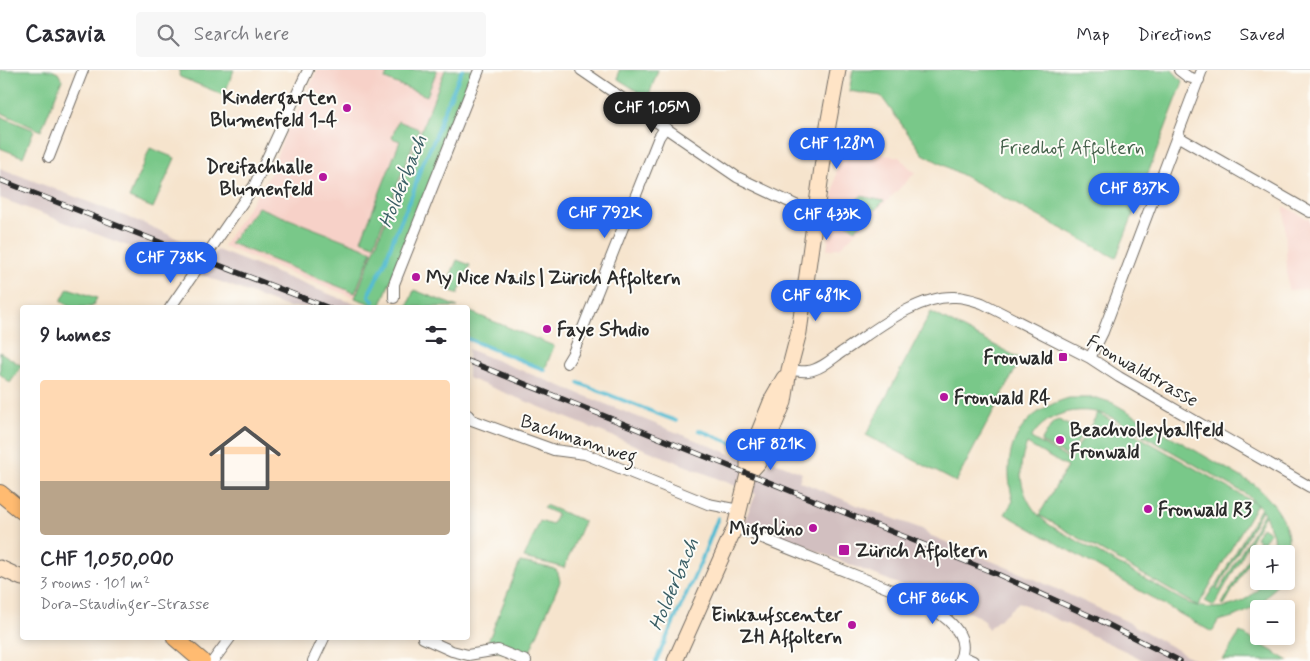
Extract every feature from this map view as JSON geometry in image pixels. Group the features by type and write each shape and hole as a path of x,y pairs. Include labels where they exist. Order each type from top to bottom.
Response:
{"main road":[{"path":"0,493 20,510"},
{"path":"177,640 202,661"}],"street":[{"path":"49,157 83,70"},
{"path":"172,305 254,186 308,70"},
{"path":"394,298 394,284 479,70"},
{"path":"581,70 737,177 802,208 816,210"},
{"path":"676,661 734,528 748,474 758,463 784,402 789,370 799,332 838,70"},
{"path":"1179,70 1188,77 1200,75"},
{"path":"1090,358 1103,332 1200,75"},
{"path":"567,363 573,353 659,137 665,128"},
{"path":"1177,136 1310,212"},
{"name":"Fronwaldstrasse","path":"789,370 813,370 825,364 894,318 914,307 933,300 954,297 968,299 982,303 1090,358 1119,377 1310,487"},
{"name":"Bachmannweg","path":"470,417 472,420 554,450 585,454 708,504 739,510"},
{"path":"734,528 919,601 932,609 959,632 963,646 960,658 973,661"},
{"path":"0,568 20,577"},
{"path":"213,661 229,640"},
{"path":"313,661 323,640"},
{"path":"428,640 468,655 498,650 526,661"}],"shaded area":[{"path":"317,70 445,70 355,298 223,246 270,174 285,133 304,100"},
{"path":"839,148 899,157 915,173 841,247 827,250"},
{"path":"0,168 143,223 214,255 217,250 357,305 282,305 197,273 198,270 189,269 0,198"},
{"path":"1284,206 1310,220 1310,289 1288,290"},
{"path":"470,350 743,459 752,467 765,472 770,460 802,473 799,481 859,506 925,530 927,534 1039,581 1126,621 1197,661 1144,661 1019,602 988,629 980,617 744,522 756,494 470,379"}],"green space":[{"path":"0,70 51,70 58,73 62,80 41,131 0,112"},
{"path":"180,70 234,70 224,95 180,77"},
{"path":"376,70 437,70 427,96 385,79 387,74"},
{"path":"445,70 475,70 381,305 374,305 355,298"},
{"path":"619,70 658,70 648,98 618,79"},
{"name":"Friedhof Affoltern","path":"853,70 1172,70 1183,82 1147,176 1143,177 1133,203 1136,207 1116,258 923,154 881,96 849,91"},
{"path":"0,116 34,130 23,157 0,148"},
{"path":"398,121 419,129 374,245 361,240 400,141 392,138"},
{"path":"150,148 175,158 153,208 129,198"},
{"path":"861,196 884,201 855,230 838,217"},
{"path":"258,207 372,251 355,293 230,243"},
{"path":"457,260 470,265 458,294 445,288"},
{"path":"68,288 97,298 93,305 68,305 61,301"},
{"path":"414,290 453,305 408,305"},
{"path":"470,312 554,346 545,369 470,339"},
{"name":"Fronwald R4","path":"931,312 1021,359 956,482 866,435"},
{"path":"0,352 20,365 20,369 10,383 0,374"},
{"name":"Fronwald R3","path":"1069,398 1097,398 1113,403 1255,485 1281,516 1287,531 1287,545 1274,545 1273,535 1265,515 1214,606 1205,601 1213,588 1215,588 1261,508 1257,504 1198,606 1227,607 1248,598 1256,590 1272,590 1263,600 1250,600 1250,609 1236,616 1218,621 1212,632 1005,514 1013,501 1009,466 1012,450 1017,436 1025,424 1037,413","holes":["1091,411 1102,414 1113,418 1246,494 1256,504 1098,413 1070,460 1031,438 1047,421 1068,412","1027,444 1067,467 1039,515 1028,500 1021,479 1021,467","1262,510 1264,513 1219,591 1217,589","1039,515 1198,606 1193,605 1051,526"]},
{"name":"Beachvolleyballfeld Fronwald","path":"1059,420 1079,431 1080,438 1069,457 1041,442 1053,422"},
{"path":"545,505 584,521 564,568 524,558 540,521 552,525 557,514 543,508"},
{"path":"1262,527 1270,532 1264,542 1261,541 1259,545 1256,545 1259,540 1256,538"},
{"path":"1250,556 1250,560 1224,605 1222,604"},
{"path":"520,562 556,570 560,582 527,658 485,649"},
{"path":"1240,632 1250,638 1250,645 1262,645 1289,661 1223,660"}],"waterway":[{"name":"Holderbach","path":"373,301 369,296 370,291 384,265 413,193 421,167 435,138 442,116 462,70"},
{"name":"Holderbach","path":"470,340 545,370"},
{"name":"Holderbach","path":"579,383 676,421"},
{"name":"Holderbach","path":"699,430 732,443"},
{"name":"Holderbach","path":"656,661 702,559 718,518"}],"railway":[{"path":"0,180 321,305"},
{"path":"470,362 997,574 1099,620 1180,661"}],"place":[{"name":"Kindergarten Blumenfeld 1-4","path":"347,108"},
{"name":"Dreifachhalle Blumenfeld","path":"323,177"},
{"name":"My Nice Nails | Zürich Affoltern","path":"416,277"},
{"name":"Faye Studio","path":"547,329"},
{"name":"Fronwald","path":"1063,357"},
{"name":"Fronwald R4","path":"944,397"},
{"name":"Beachvolleyballfeld Fronwald","path":"1060,440"},
{"name":"Fronwald R3","path":"1148,509"},
{"name":"Migrolino","path":"813,528"},
{"name":"Zürich Affoltern","path":"844,550"},
{"name":"Einkaufscenter ZH Affoltern","path":"852,625"}]}
